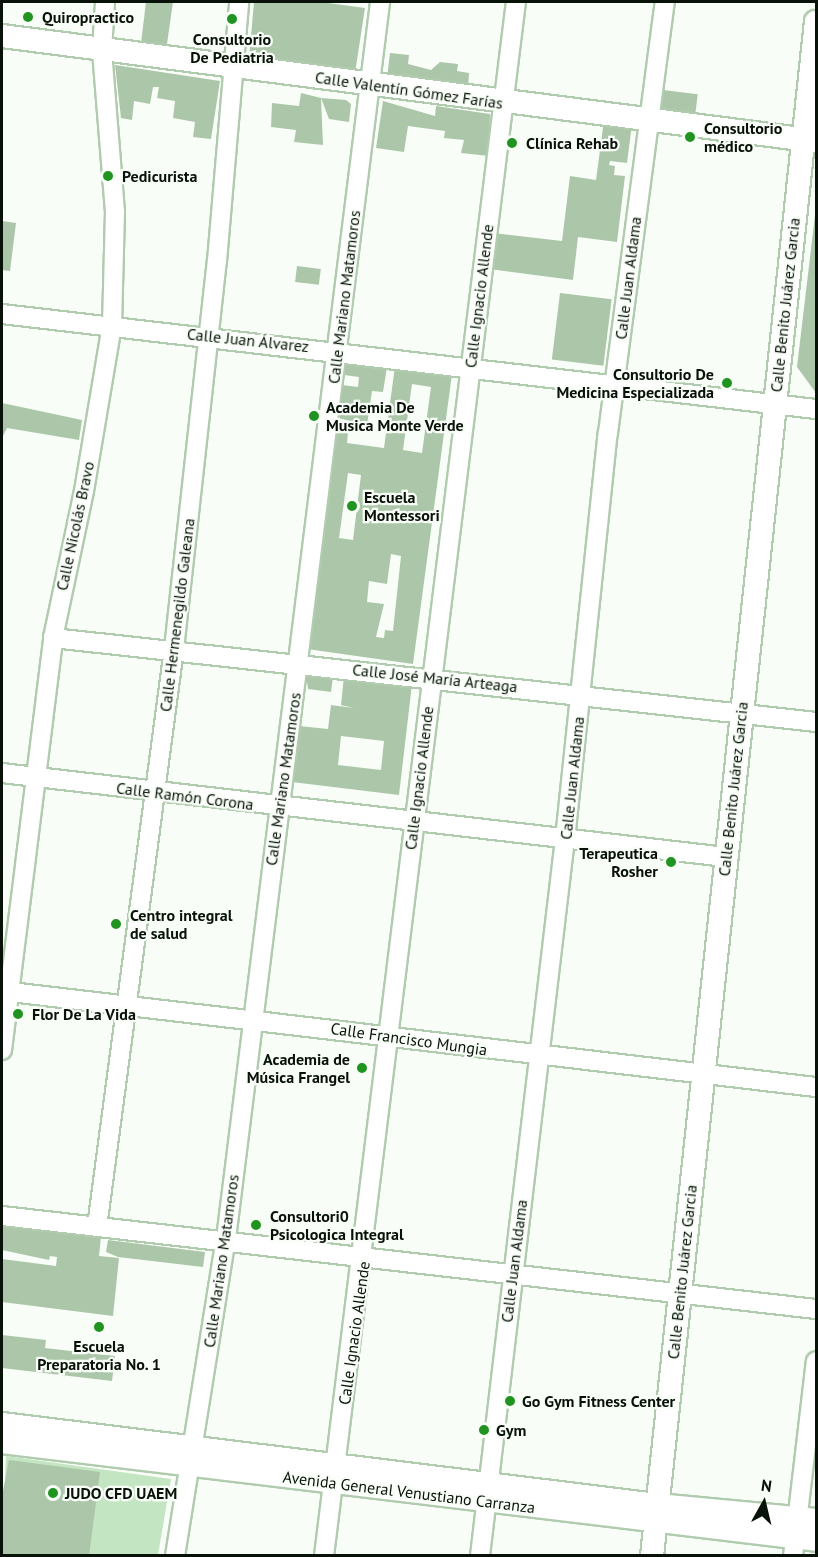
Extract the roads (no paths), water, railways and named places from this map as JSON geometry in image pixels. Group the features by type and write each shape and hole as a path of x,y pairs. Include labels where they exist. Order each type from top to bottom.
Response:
{"main road":[{"name":"Calle Benito Juárez Garcia","path":"652,1556 775,404 810,140 816,22"},
{"name":"Calle Valentín Gómez Farías","path":"2,36 371,86 810,140"},
{"name":"Avenida General Venustiano Carranza","path":"2,1424 190,1457"},
{"name":"Avenida General Venustiano Carranza","path":"2,1442 190,1457 334,1473 488,1491 803,1534"}],"street":[{"name":"Calle Nicolás Bravo","path":"2,1050 5,992 53,638 84,491 112,326 115,212 102,50 105,2"},
{"name":"Calle Hermenegildo Galeana","path":"97,1227 123,1004 156,793 174,649 235,68 239,2"},
{"name":"Calle Mariano Matamoros","path":"175,1556 226,1239 250,1020 281,808 380,2"},
{"name":"Calle Ignacio Allende","path":"324,1556 364,1257 388,1035 516,2"},
{"name":"Calle Juan Aldama","path":"480,1556 582,693 615,385 665,2"},
{"name":"Calle Juan Álvarez","path":"2,314 337,350 816,409"},
{"name":"Calle José María Arteaga","path":"53,638 582,693 816,722"},
{"name":"Calle Ramón Corona","path":"2,773 281,808 726,856"},
{"name":"Calle Francisco Mungia","path":"5,992 388,1035 539,1056 816,1087"},
{"path":"2,1216 226,1239 816,1309"},
{"path":"803,1534 816,1360"}],"place":[{"name":"Quiropractico","path":"28,17"},
{"name":"Consultorio De Pediatria","path":"232,19"},
{"name":"Consultorio médico","path":"690,137"},
{"name":"Clínica Rehab","path":"512,143"},
{"name":"Pedicurista","path":"108,176"},
{"name":"Consultorio De Medicina Especializada","path":"727,383"},
{"name":"Academia De Musica Monte Verde","path":"314,416"},
{"name":"Escuela Montessori","path":"352,506"},
{"name":"Terapeutica Rosher","path":"671,862"},
{"name":"Centro integral de salud","path":"116,924"},
{"name":"Flor De La Vida","path":"18,1014"},
{"name":"Academia de Música Frangel","path":"362,1068"},
{"name":"Consultori0 Psicologica Integral","path":"256,1225"},
{"name":"Escuela Preparatoria No. 1","path":"99,1327"},
{"name":"Go Gym Fitness Center","path":"510,1401"},
{"name":"Gym","path":"484,1430"},
{"name":"JUDO CFD UAEM","path":"53,1493"}]}
